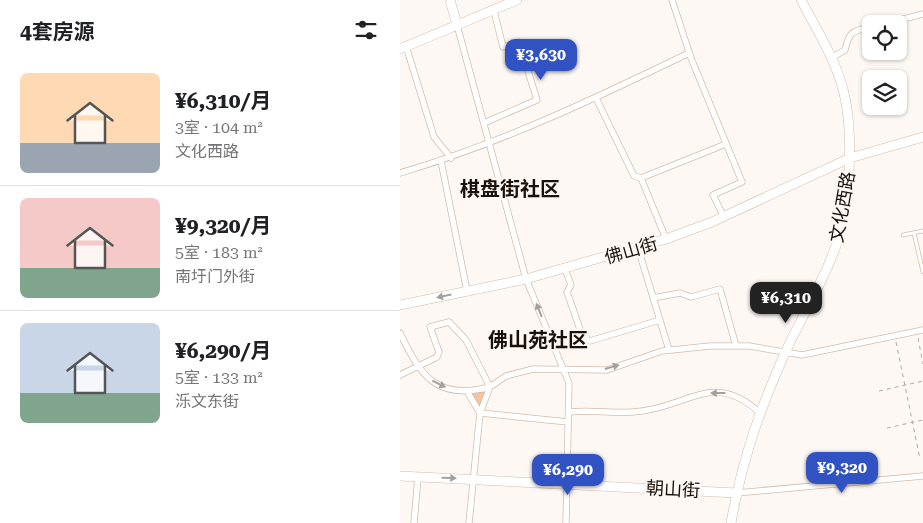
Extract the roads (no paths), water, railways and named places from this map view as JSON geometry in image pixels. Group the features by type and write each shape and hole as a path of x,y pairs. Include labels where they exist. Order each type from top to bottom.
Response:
{"street":[{"path":"450,0 526,279 569,384 566,523"},
{"path":"452,158 434,137 403,48 517,0"},
{"path":"672,0 689,54 742,182 713,195 724,216"},
{"name":"文化西路","path":"731,523 740,493 746,452 760,413 789,353 836,245 841,227 850,158 848,116 838,72 802,0"},
{"path":"484,123 538,100 519,42 503,47 494,11"},
{"path":"907,18 923,14"},
{"path":"830,58 845,50 848,37 855,31 862,29"},
{"path":"400,173 488,145 596,98 689,54"},
{"path":"596,98 634,176 641,178 726,144"},
{"name":"佛山街","path":"400,305 526,279 638,248 724,216 850,158 923,138"},
{"path":"441,161 467,291"},
{"path":"641,178 666,239"},
{"path":"638,248 669,350"},
{"path":"565,269 571,285 567,292 582,335 590,340 660,320"},
{"path":"653,298 680,293 691,297 720,289 736,346"},
{"path":"400,375 437,357 439,352 430,327 449,322 466,340 490,387 480,413 469,523"},
{"path":"400,333 417,367 426,378 447,388 468,393 490,387 506,376 533,369 564,371 607,370 669,350 749,346 789,353 809,354 920,331"},
{"path":"468,393 480,413"},
{"path":"569,412 643,412 701,393 722,393 732,394 745,400 760,413"},
{"path":"480,413 568,422"},
{"name":"朝山街","path":"400,476 740,493"},
{"path":"740,493 923,476"},
{"path":"414,523 418,477"}],"lane":[{"path":"904,235 923,230"},
{"path":"914,232 923,272"}],"district":[{"name":"棋盘街社区","path":"510,189"},
{"name":"佛山苑社区","path":"538,340"}]}
